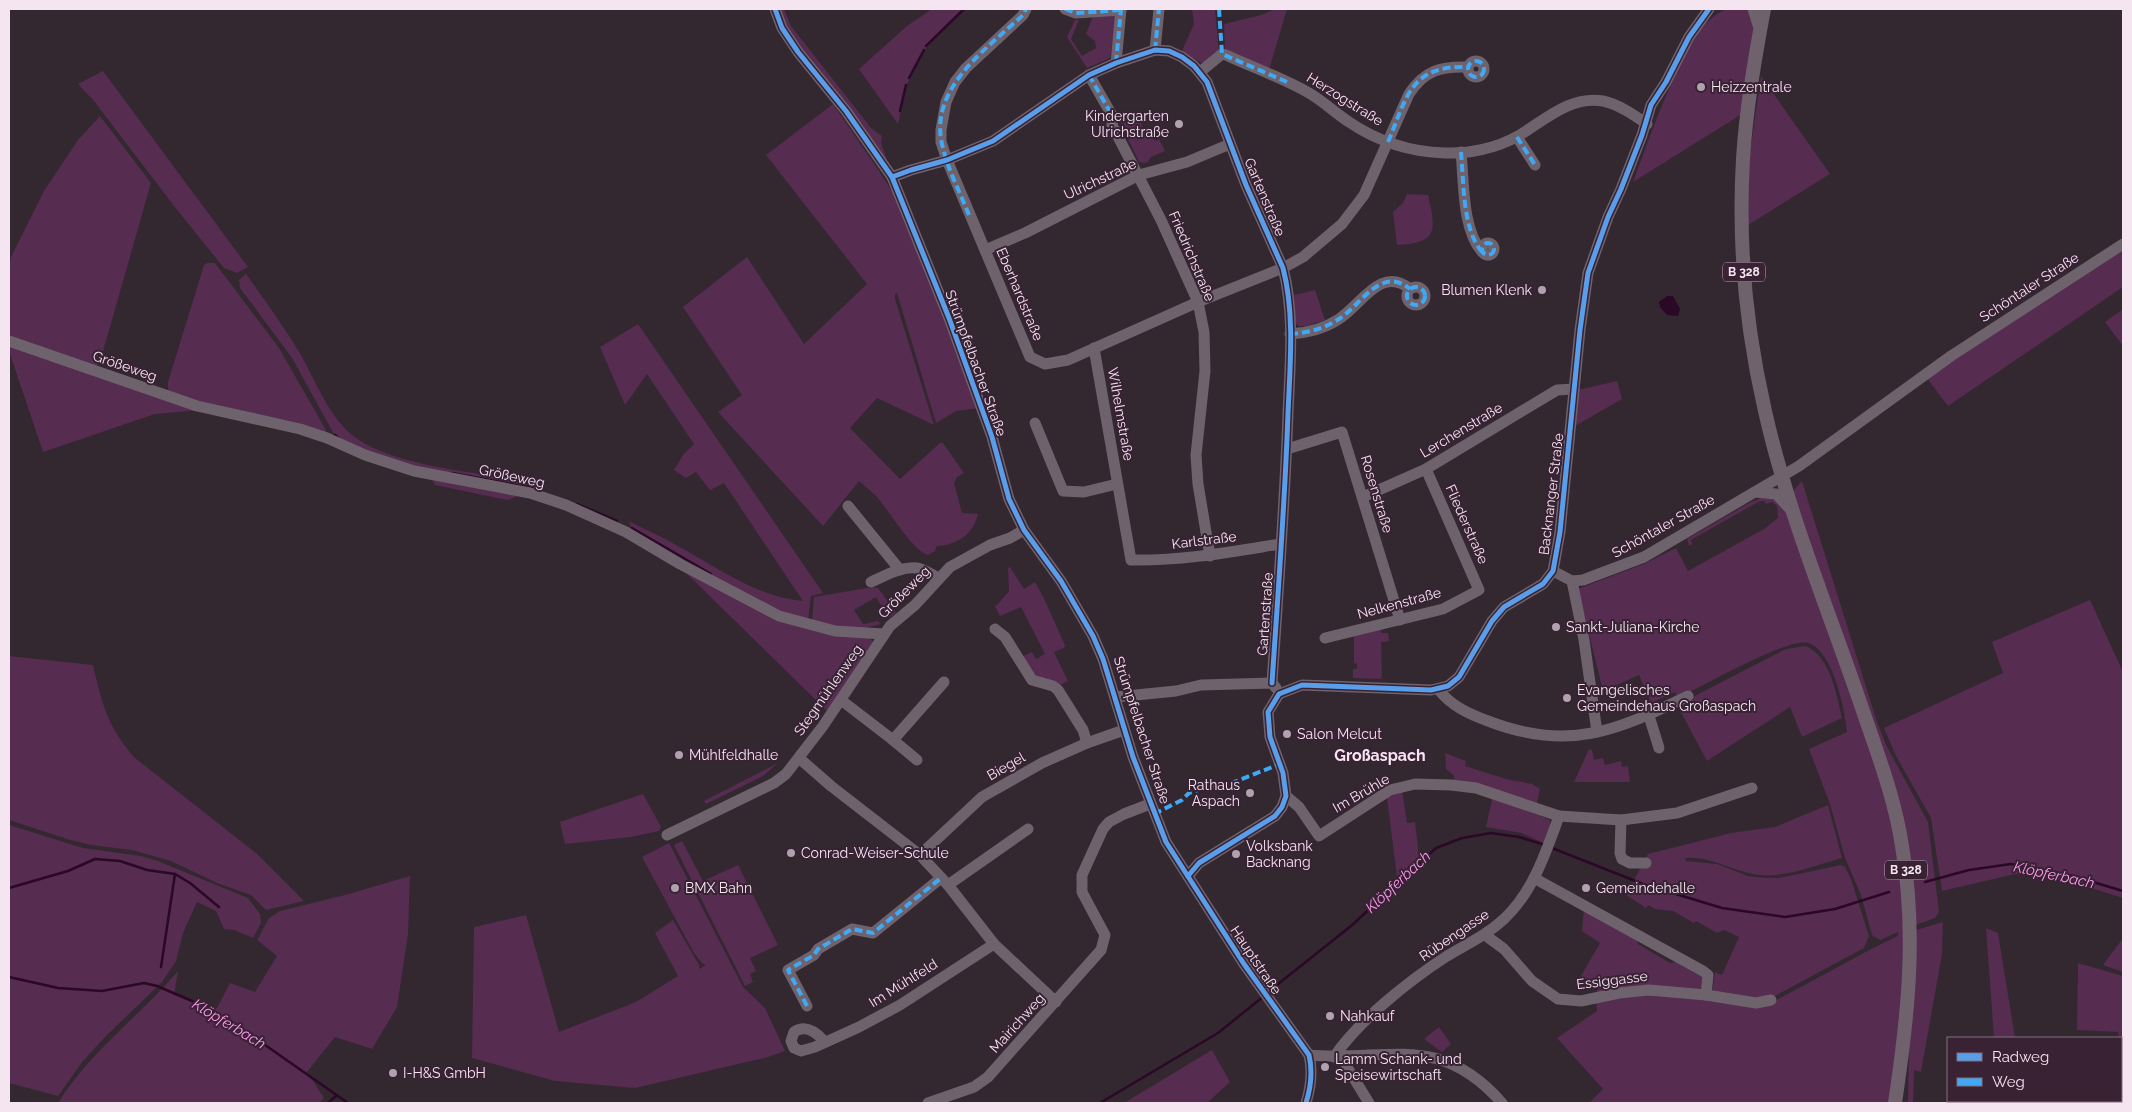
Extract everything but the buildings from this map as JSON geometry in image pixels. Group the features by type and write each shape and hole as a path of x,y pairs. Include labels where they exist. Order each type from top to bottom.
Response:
{"main road":[{"name":"B 328","path":"1764,9 1743,158 1743,252 1752,348 1765,412 1794,516 1880,759 1902,843 1909,907 1910,976 1895,1103"}],"street":[{"name":"Strümpfelbacher Straße","path":"775,9 782,28 798,52 846,111 892,178 950,318 992,437 1009,499 1024,530 1076,605 1103,659 1116,697 1124,730 1150,804 1166,842 1188,876"},
{"name":"Eberhardstraße","path":"1026,9 966,68 950,92 942,117 941,130 947,160 1030,357 1045,364 1068,360 1198,302 1283,268 1303,257 1342,224 1364,195 1408,94 1422,77 1440,70 1468,68"},
{"path":"1065,9 1076,13 1121,9 1116,63"},
{"path":"892,178 911,170 947,160 993,141 1089,75 1116,63 1156,50 1160,9"},
{"path":"1706,12 1715,9"},
{"path":"1753,9 1760,33"},
{"name":"Backnanger Straße","path":"1438,689 1448,686 1459,677 1492,621 1504,607 1543,584 1553,571 1560,532 1574,388 1588,273 1608,217 1622,189 1646,124 1649,110 1666,82 1680,53 1706,12"},
{"name":"Gartenstraße","path":"1156,50 1176,53 1200,72 1208,82 1246,185 1283,268 1286,281 1290,334 1287,449 1272,683"},
{"name":"Herzogstraße","path":"1200,72 1217,57 1222,54 1226,55 1311,94 1370,135 1422,152 1446,154 1499,145 1517,137 1566,106 1589,101 1610,103 1646,124"},
{"name":"Friedrichstraße","path":"1089,75 1113,117 1112,125 1139,175 1198,302 1204,332 1205,371 1196,455 1198,484 1210,556"},
{"path":"1517,137 1535,165"},
{"name":"Ulrichstraße","path":"985,250 1026,233 1139,175 1187,162 1230,144"},
{"path":"1461,152 1469,230 1482,252"},
{"name":"Schöntaler Straße","path":"1572,581 1592,578 1644,557 1782,476 1825,448 1951,356 2123,244"},
{"path":"1290,334 1304,333 1337,320 1382,282 1395,282 1410,289"},
{"name":"Größeweg","path":"9,341 197,406 300,429 327,438 365,455 414,471 530,493 566,505 626,532 680,564 779,616 835,631 883,634 950,567 964,558 1024,530"},
{"name":"Wilhelmstraße","path":"1094,348 1131,560"},
{"name":"Lerchenstraße","path":"1363,497 1426,469 1557,390 1574,388"},
{"path":"1035,423 1062,491 1084,492 1117,484"},
{"name":"Rosenstraße","path":"1287,449 1342,432 1400,620"},
{"name":"Fliederstraße","path":"1426,469 1479,590"},
{"path":"1752,494 1762,491 1776,494 1786,503 1794,516"},
{"path":"848,506 900,570"},
{"name":"Karlstraße","path":"1131,560 1210,556 1280,544"},
{"path":"871,582 900,570 918,568 939,578"},
{"path":"1553,571 1572,581 1584,640 1597,732"},
{"name":"Nelkenstraße","path":"1325,638 1443,609 1479,590"},
{"path":"996,629 1005,637 1032,680 1053,686 1058,690 1083,730 1087,743"},
{"name":"Stegmühlenweg","path":"667,835 774,783 786,774 841,700 883,634"},
{"path":"893,740 944,682"},
{"path":"1116,697 1176,691 1200,685 1272,683 1280,694"},
{"path":"1188,876 1199,863 1274,816 1282,807 1286,796 1283,773 1270,737 1268,712 1280,694 1302,685 1438,689 1452,705 1514,731 1548,737 1576,736 1597,732 1649,716 1688,696"},
{"path":"841,700 917,760"},
{"path":"1649,716 1659,748"},
{"name":"Biegel","path":"920,855 982,797 1042,763 1087,743 1124,730"},
{"path":"799,758 831,786 920,855 945,882 994,944 1056,1002"},
{"name":"Im Brühle","path":"1286,796 1299,807 1319,836 1390,790 1415,784 1476,788 1559,816"},
{"path":"1559,816 1621,820 1676,813 1752,788"},
{"name":"Mairichweg","path":"928,1103 974,1087 988,1077 1102,950 1105,935 1082,892 1082,875 1104,828 1109,822 1150,804"},
{"name":"Rübengasse","path":"1340,1057 1350,1035 1381,1007 1438,962 1471,941 1485,936 1506,918 1534,878 1559,816"},
{"path":"1621,820 1620,853 1622,859 1630,863 1646,863"},
{"path":"807,1006 788,970 814,955 818,948 852,929 874,933 945,882 1028,829"},
{"name":"Hauptstraße","path":"1188,876 1265,994 1309,1055"},
{"path":"1534,878 1703,970 1708,975 1706,995"},
{"name":"Essiggasse","path":"1485,936 1504,949 1532,981 1558,999 1581,1001 1619,993 1649,990 1706,995 1756,1003 1771,1000"},
{"name":"Im Mühlfeld","path":"824,1041 859,1027 900,1005 994,944"},
{"path":"1306,1103 1312,1079 1312,1066 1309,1055 1340,1057 1405,1054 1425,1055 1444,1060 1476,1079 1502,1103"},
{"path":"1340,1057 1368,1103"}],"shaded area":[{"path":"779,9 784,9 791,26 871,128 882,136 881,143 887,160 791,34"},
{"path":"932,9 965,9 926,48 907,84 898,124 859,69 907,26"},
{"path":"1192,9 1215,9 1219,53 1204,64 1181,53 1194,24"},
{"path":"1276,9 1287,9 1269,70 1225,51 1224,24 1261,15"},
{"path":"1726,9 1747,9 1754,27 1742,114 1633,182 1652,129 1691,43 1706,23"},
{"path":"1113,14 1116,18 1110,58 1087,68 1067,37 1075,20 1079,20 1071,39 1082,56 1096,48 1095,41 1086,34 1093,16"},
{"path":"103,71 248,267 237,273 224,268 94,101 78,84"},
{"path":"1761,76 1830,174 1748,225 1749,160"},
{"path":"833,104 900,204 979,408 956,411 936,423 897,293 895,294 934,425 877,398 850,428 900,479 940,443 943,443 964,473 957,477 954,483 962,513 978,514 976,521 963,538 951,544 937,546 935,551 928,555 915,546 877,497 859,481 823,526 718,412 742,395 683,307 747,257 804,344 867,284 766,155"},
{"path":"100,116 151,183 102,355 97,366 9,339 9,266 11,257 44,191 78,140"},
{"path":"1137,116 1145,132 1156,141 1159,139 1165,151 1151,157 1147,163 1139,162 1121,124"},
{"path":"1407,194 1428,195 1433,226 1427,238 1411,244 1397,245 1393,212 1403,203"},
{"path":"2123,247 2123,287 1948,406 1926,377"},
{"path":"215,263 279,348 326,433 171,394 168,389 168,382 204,265"},
{"path":"246,274 298,350 330,409 346,430 356,438 373,448 392,455 436,467 521,480 525,488 397,464 335,436 292,358 240,288 239,280"},
{"path":"1315,290 1325,320 1306,326 1298,326 1295,322 1294,295"},
{"path":"1667,296 1673,296 1680,309 1678,316 1667,315 1660,307 1659,302"},
{"path":"2123,309 2123,346 2105,322"},
{"path":"638,324 823,593 811,596 808,621 780,613 682,561 634,531 628,521 737,580 769,594 803,601 724,483 710,490 696,472 686,478 674,470 683,455 694,444 647,374 625,405 600,347"},
{"path":"9,345 201,410 155,414 43,452 9,351"},
{"path":"1617,381 1622,399 1575,426 1578,390"},
{"path":"431,478 521,495 507,500 435,485"},
{"path":"1802,481 1877,722 1886,745 1928,822 1939,912 1935,918 1916,925 1910,862 1793,491"},
{"path":"1766,496 1774,498 1786,512 1884,789 1901,868 1906,969 1889,1103 1589,1103 1603,1089 1557,1038 1597,1011 1596,1000 1646,994 1771,1003 1898,936 1898,932 1880,940 1872,935 1861,895 1845,858 1830,804 1809,749 1847,732 1844,710 1831,668 1817,648 1808,643 1798,643 1782,648 1744,664 1678,698 1675,692 1651,703 1639,675 1603,691 1578,589 1644,564 1676,548 1688,571 1764,529 1778,518 1777,506 1772,502 1766,504 1764,501 1758,502 1691,540 1692,544 1689,546 1687,539 1751,502"},
{"path":"680,567 746,600 871,639 873,642 827,711"},
{"path":"1010,567 1024,589 1035,582 1065,645 1064,648 1054,652 1068,681 1058,686 1031,675 1021,657 1032,652 1036,659 1045,654 1021,607 1000,616 995,606 1009,592 1008,568"},
{"path":"873,587 878,588 896,613 889,618 876,597 854,610 863,624 878,621 881,624 846,629 812,621 814,597"},
{"path":"2090,600 2123,672 2123,898 2072,882 2015,874 1942,891 1931,818 1896,756 1884,728 2003,673 1992,642"},
{"path":"1381,627 1381,633 1388,633 1389,641 1381,642 1381,679 1353,678 1353,669 1357,669 1357,664 1354,663 1354,632"},
{"path":"1806,646 1827,667 1835,687 1842,718 1802,737 1790,707 1707,761 1677,705 1786,649"},
{"path":"9,656 93,665 107,715 118,736 135,758 256,853 304,901 266,910 251,895 217,883 171,861 132,850 91,845 70,840 9,820"},
{"path":"1589,749 1592,750 1594,760 1603,758 1605,765 1621,761 1622,767 1628,766 1630,782 1574,782"},
{"path":"1445,753 1466,761 1465,766 1506,779 1532,784 1540,789 1536,807 1454,782 1454,776 1446,769"},
{"path":"778,763 763,776 706,804 704,801"},
{"path":"1402,790 1407,823 1415,822 1419,857 1397,877 1387,798 1390,793"},
{"path":"643,794 661,827 659,831 631,837 565,844 560,822"},
{"path":"1493,795 1550,820 1545,844 1522,833 1486,827"},
{"path":"1828,805 1842,858 1780,875 1759,875 1704,859 1685,858 1686,861 1717,864 1748,876 1766,878 1779,878 1841,865 1845,867 1851,879 1869,936 1864,948 1773,997 1755,1001 1712,993 1715,972 1722,975 1739,937 1724,930 1717,933 1673,911 1655,909 1648,905 1646,908 1626,895 1648,854 1731,833 1775,827"},
{"path":"9,825 83,848 141,856 158,861 248,898 260,914 261,923 253,938 234,930 224,929 216,911 197,902 183,933 176,961 162,982 83,1061 58,1096 9,1083"},
{"path":"682,841 703,881 738,865 778,945 750,958 756,971 750,974 753,982 745,986 674,845"},
{"path":"669,843 743,987 765,1008 785,1051 768,1057 635,1088 555,1081 472,1058 474,927 526,915 559,1032 636,1002 678,976 655,933 673,920 699,965 699,969 706,965 694,953 642,857"},
{"path":"410,876 408,934 397,1007 372,1049 335,1037 307,1072 324,1098 319,1103 58,1103 85,1067 178,971 174,995 217,1008 230,983 255,992 277,956 257,940 269,918 280,911"},
{"path":"1584,909 1636,938 1638,944 1670,963 1678,961 1703,977 1701,990 1594,995 1599,988 1590,981 1585,986 1578,981 1600,943 1582,931"},
{"path":"1943,922 1942,954 1921,1072 1914,1070 1913,1103 1908,1103 1909,1046 1916,930"},
{"path":"1986,928 1998,933 2015,1037 1994,1037"},
{"path":"2123,938 2123,972 2103,965"},
{"path":"2078,963 2123,976 2123,1045 2122,1037 2119,1037 2118,1032 2077,1030"},
{"path":"1439,1027 1451,1044 1442,1052 1424,1039"},
{"path":"1212,1050 1230,1082 1207,1103 1124,1103"}],"waterway":[{"path":"926,46 964,9"},
{"path":"909,78 924,50"},
{"path":"900,111 906,85"},
{"path":"335,435 339,439"},
{"path":"452,473 532,488"},
{"path":"577,504 617,521"},
{"path":"632,528 711,574"},
{"name":"Klöpferbach","path":"1268,992 1351,926 1436,848 1462,838 1491,833 1519,837 1545,845"},
{"name":"Klöpferbach","path":"1552,848 1643,884 1722,908 1785,917 1835,909 1889,892"},
{"path":"9,888 68,871 95,859 120,861 147,870 175,874 190,883 219,907"},
{"name":"Klöpferbach","path":"1925,882 1969,870 2011,864 2073,876 2123,891"},
{"path":"161,967 175,874"},
{"name":"Klöpferbach","path":"9,977 58,988 102,991 144,983 157,986 206,1007 235,1024 348,1103"},
{"name":"Klöpferbach","path":"1100,1103 1218,1033 1264,996"},
{"path":"328,1103 336,1096"}],"marked path":[{"path":"969,215 944,153 940,123 944,104 964,70 1023,15 1026,9"},
{"path":"1065,9 1076,13 1121,10"},
{"path":"1116,63 1121,9"},
{"path":"1155,50 1159,9"},
{"path":"1219,9 1222,54 1287,82"},
{"path":"1473,61 1479,61 1484,66 1484,69 1482,75 1473,77 1468,72 1468,66 1473,61"},
{"path":"1388,142 1406,98 1422,78 1449,68 1468,67"},
{"path":"1089,75 1113,117 1112,125"},
{"path":"1517,137 1535,165"},
{"path":"1461,152 1467,218 1475,242 1482,252"},
{"path":"1490,243 1493,244 1494,249 1493,254 1486,255 1483,254 1482,247 1483,244 1490,243"},
{"path":"1290,334 1315,330 1339,319 1363,297 1381,284 1390,282 1400,283 1410,289"},
{"path":"1416,287 1422,290 1425,296 1422,302 1416,305 1410,302 1407,296 1410,290 1416,287"},
{"path":"1154,814 1182,800 1189,793 1207,787 1229,784 1280,764"},
{"path":"807,1006 788,970 852,929 873,933 941,878"}],"cycle path":[{"path":"775,9 782,28 798,52 846,111 892,177 949,318 992,437 1009,499 1024,530 1061,581 1093,636 1103,659 1133,757 1166,842 1244,964 1309,1055 1311,1079 1306,1103"},
{"path":"1188,876 1199,863 1275,816 1282,807 1286,796 1283,773 1270,737 1268,712 1279,694 1302,685 1431,690 1448,686 1459,677 1492,621 1504,607 1543,584 1553,571 1560,532 1580,330 1588,273 1608,217 1642,135 1651,105 1666,82 1689,37 1709,9"},
{"path":"892,177 947,160 993,141 1089,75 1116,63 1155,50 1169,51 1182,57 1194,66 1207,82 1246,185 1283,268 1289,303 1290,359 1287,447 1272,683"}],"place":[{"name":"Heizzentrale","path":"1701,87"},
{"name":"Kindergarten Ulrichstraße","path":"1179,124"},
{"name":"Blumen Klenk","path":"1542,290"},
{"name":"Sankt-Juliana-Kirche","path":"1556,627"},
{"name":"Evangelisches Gemeindehaus Großaspach","path":"1567,698"},
{"name":"Salon Melcut","path":"1287,734"},
{"name":"Mühlfeldhalle","path":"679,755"},
{"name":"Rathaus Aspach","path":"1250,793"},
{"name":"Conrad-Weiser-Schule","path":"791,853"},
{"name":"Volksbank Backnang","path":"1236,854"},
{"name":"BMX Bahn","path":"675,888"},
{"name":"Gemeindehalle","path":"1586,888"},
{"name":"Nahkauf","path":"1330,1016"},
{"name":"Lamm Schank- und Speisewirtschaft","path":"1325,1067"},
{"name":"I-H&S GmbH","path":"393,1073"}],"district":[{"name":"Großaspach","path":"1380,755"}]}
